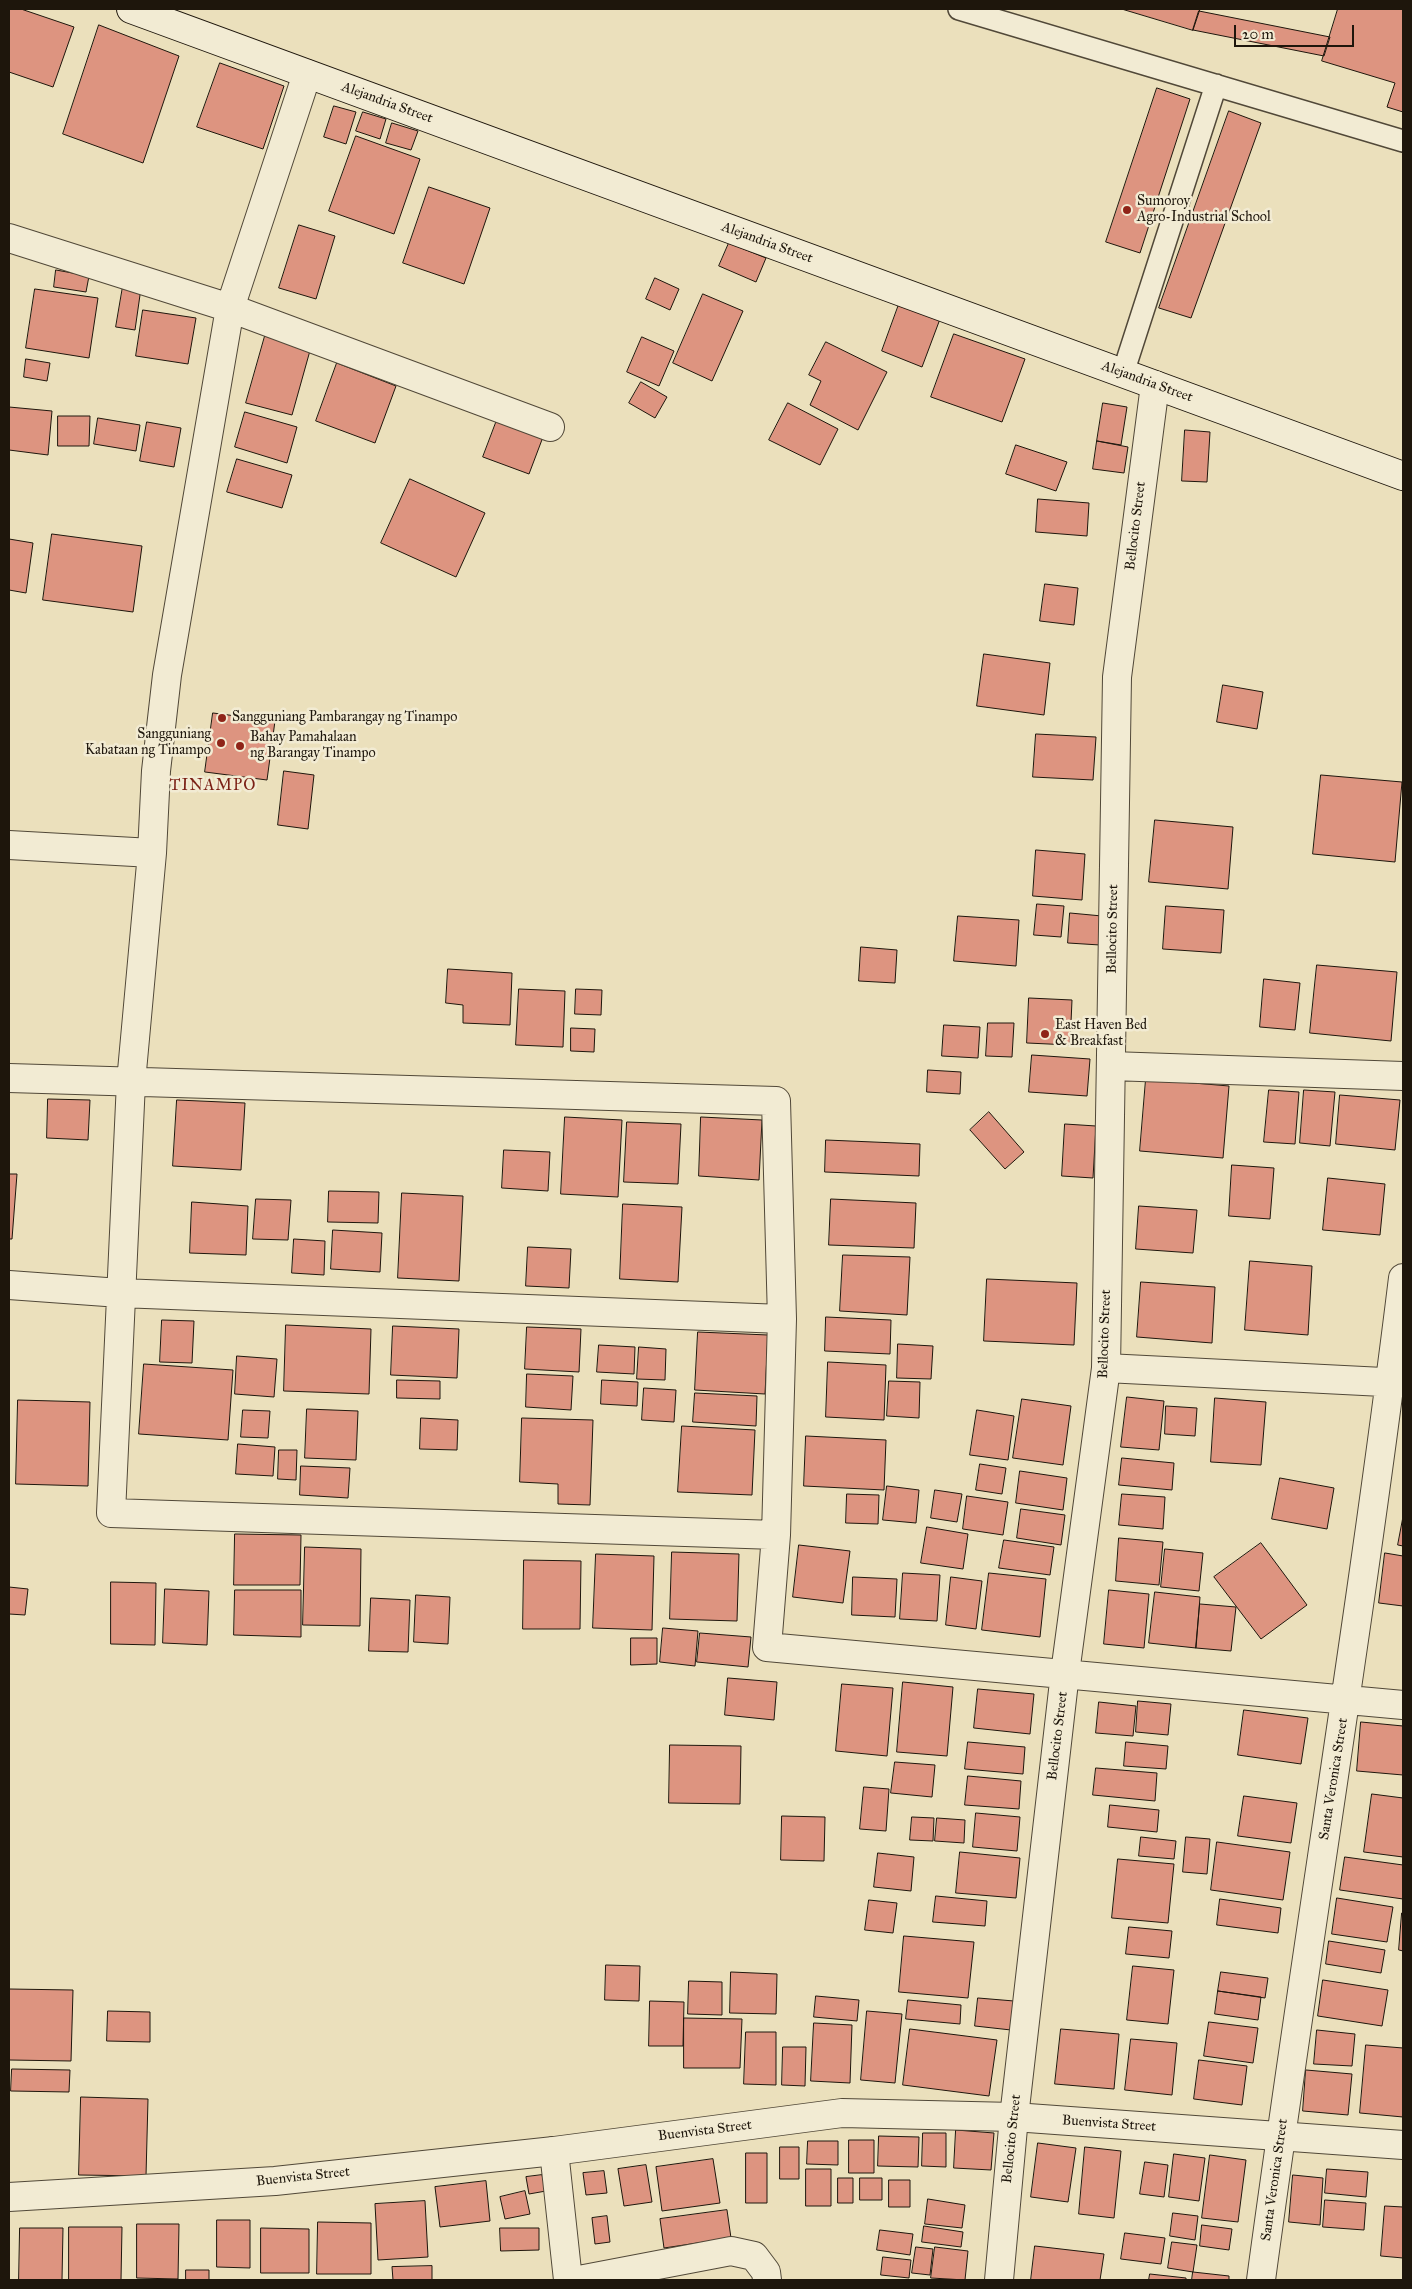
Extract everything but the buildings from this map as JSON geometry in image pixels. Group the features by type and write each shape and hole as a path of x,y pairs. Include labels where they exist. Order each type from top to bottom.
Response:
{"street":[{"name":"Alejandria Street","path":"131,9 1403,476"},
{"path":"307,74 230,308 167,675 156,771 152,853 132,1082 120,1293 111,1513 776,1535"},
{"path":"9,238 230,308 550,427"},
{"name":"Bellocito Street","path":"999,2280 1014,2117 1065,1673 1106,1368 1117,677 1155,385"},
{"path":"9,846 152,853"},
{"path":"1111,1066 1403,1076"},
{"path":"9,1078 776,1101 782,1319 776,1535 767,1647 1403,1705"},
{"name":"Santa Veronica Street","path":"1261,2280 1280,2137 1346,1700 1397,1382 1403,1278"},
{"path":"9,1285 120,1293 782,1319"},
{"path":"1106,1368 1397,1382"},
{"name":"Buenvista Street","path":"9,2197 275,2181 554,2151 842,2113 1014,2117 1403,2145"},
{"path":"554,2151 568,2280"},
{"path":"579,2280 731,2251 754,2256 766,2272 767,2280"}],"lane":[{"path":"959,9 1403,141"},
{"path":"1123,373 1216,85"}],"place":[{"name":"Sumoroy Agro-Industrial School","path":"1127,210"},
{"name":"Sangguniang Pambarangay ng Tinampo","path":"222,718"},
{"name":"Sangguniang Kabataan ng Tinampo","path":"221,743"},
{"name":"Bahay Pamahalaan ng Barangay Tinampo","path":"240,746"},
{"name":"East Haven Bed & Breakfast","path":"1045,1034"}],"district":[{"name":"TINAMPO","path":"213,786"}]}
